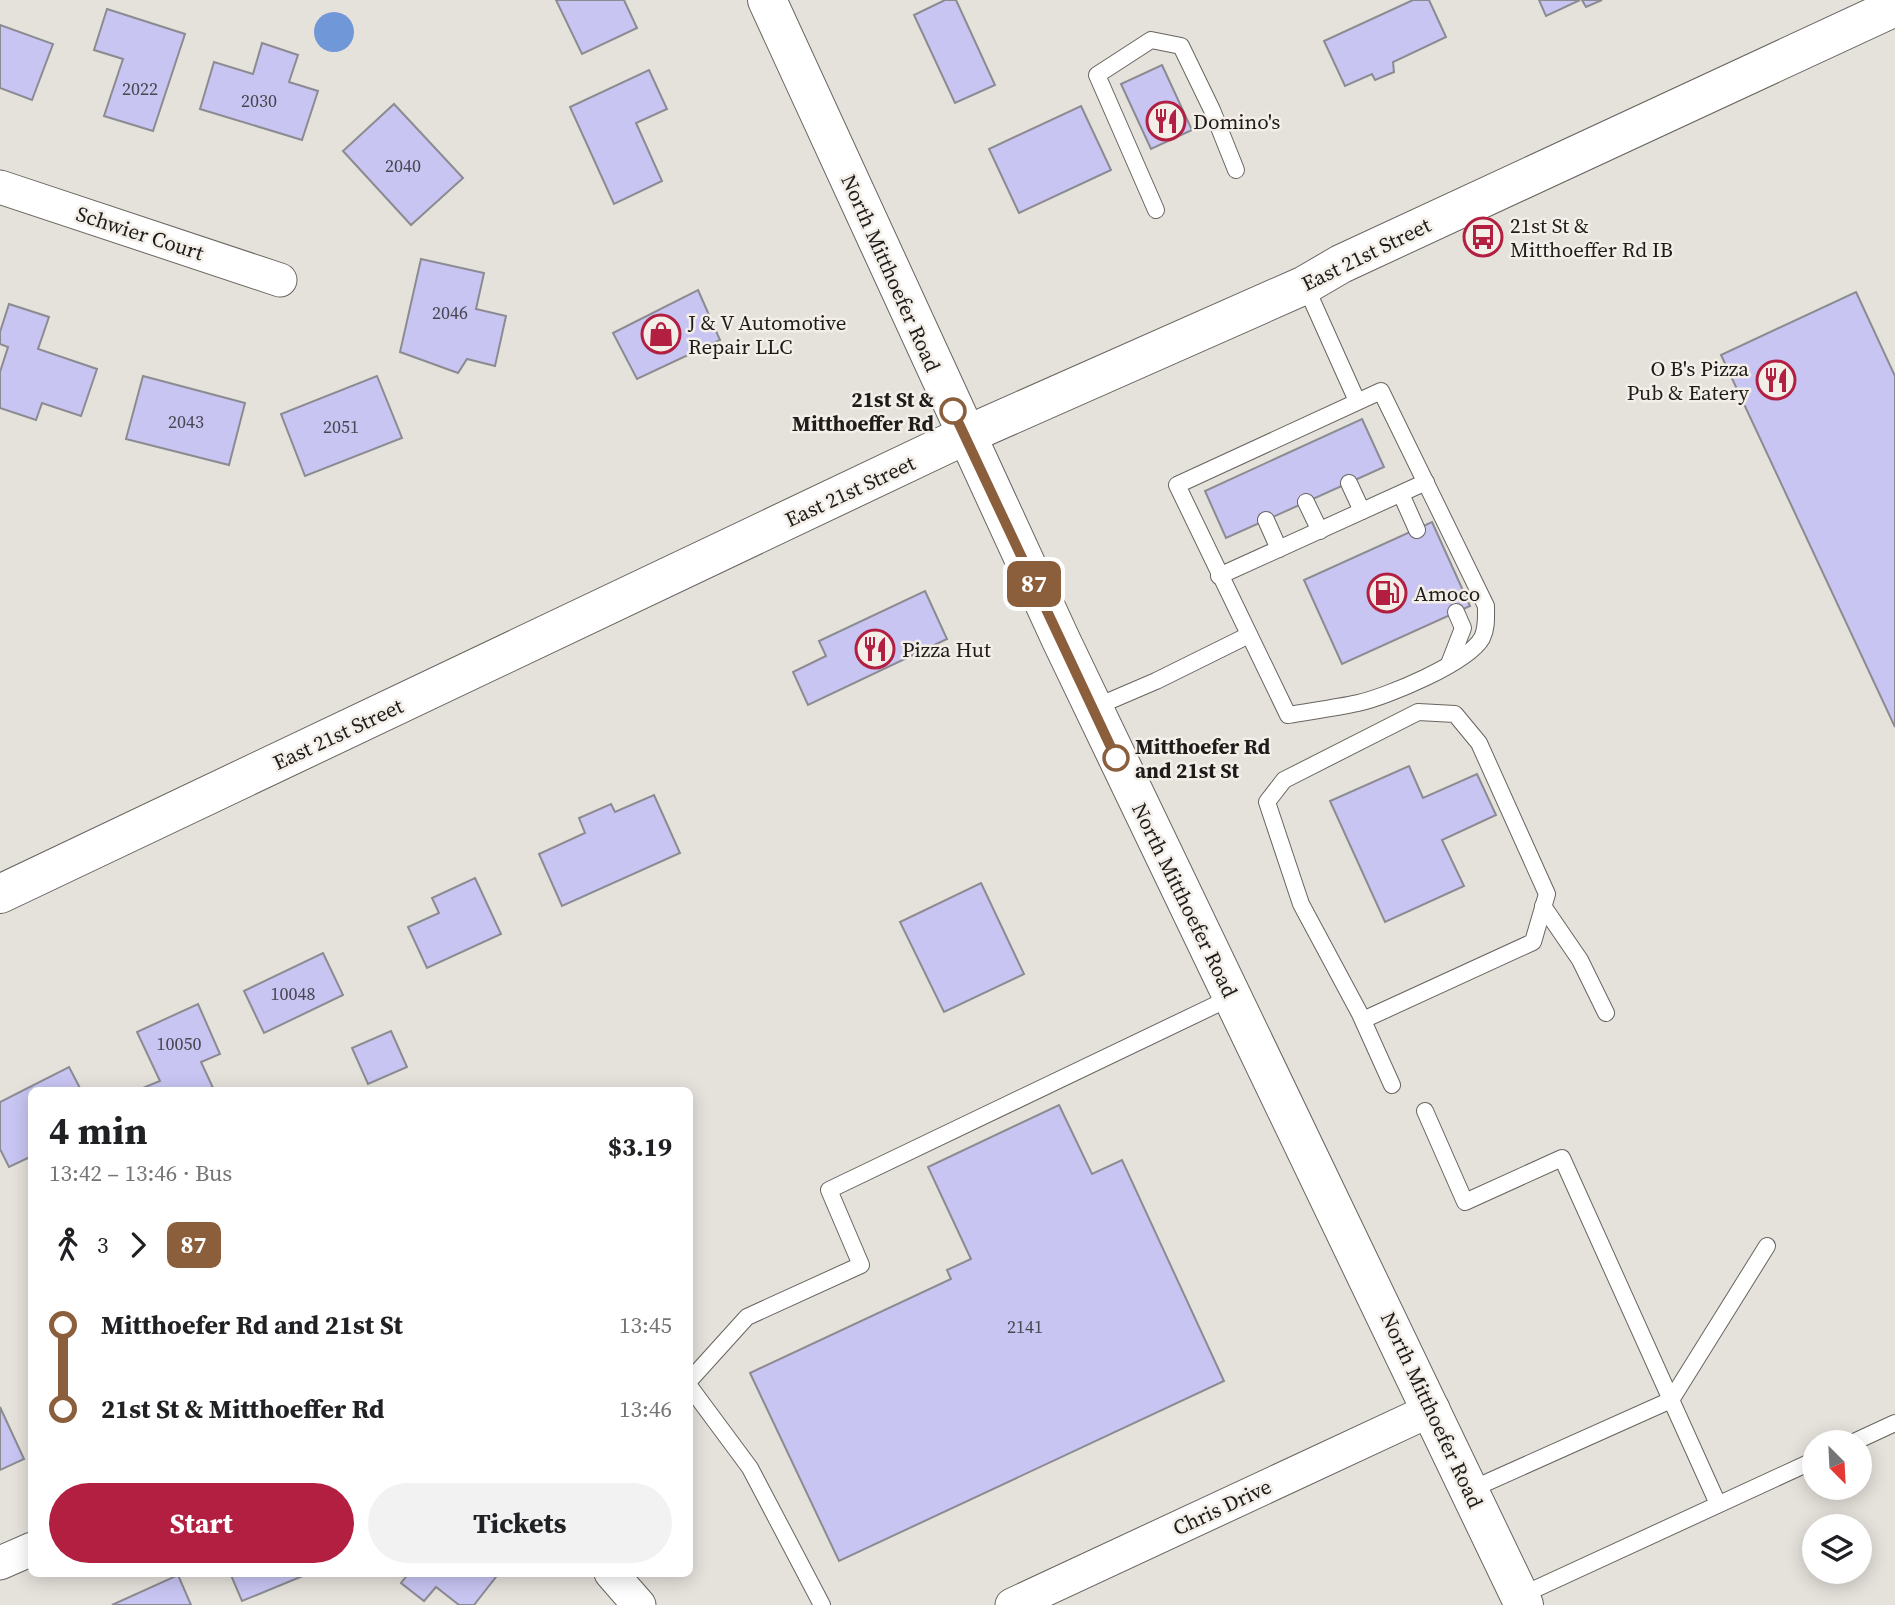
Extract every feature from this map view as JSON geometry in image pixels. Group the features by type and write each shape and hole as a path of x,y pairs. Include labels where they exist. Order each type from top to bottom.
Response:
{"main road":[{"name":"North Mitthoefer Road","path":"767,0 964,436 1232,997 1433,1409 1522,1600"},
{"name":"East 21st Street","path":"0,894 964,436 1305,285 1353,258 1895,7"}],"street":[{"name":"Schwier Court","path":"0,187 280,280"},
{"name":"Chris Drive","path":"1012,1605 1433,1409"},
{"path":"0,1563 28,1551"},
{"path":"614,1577 639,1605"}],"lane":[{"path":"1156,210 1097,75 1151,40 1181,46 1212,110 1236,170"},
{"path":"1305,285 1357,401"},
{"path":"1381,391 1486,606 1486,630 1480,641 1448,667 1360,703 1288,715 1177,485 1240,465 1279,438 1357,401 1381,391"},
{"path":"1319,420 1327,435"},
{"path":"1279,438 1286,454"},
{"path":"1219,576 1426,482"},
{"path":"1349,483 1362,511"},
{"path":"1401,494 1417,530"},
{"path":"1307,502 1321,531"},
{"path":"1266,520 1279,549"},
{"path":"1448,667 1463,628 1456,612"},
{"path":"1093,708 1249,635"},
{"path":"1363,1020 1533,942 1547,894 1528,846 1479,743 1455,715 1418,712 1284,780 1267,802 1301,904 1363,1020 1392,1085"},
{"path":"1543,906 1580,960 1606,1013"},
{"path":"693,1377 747,1317 861,1265 829,1190 1232,997"},
{"path":"1425,1111 1465,1202 1562,1158 1718,1504"},
{"path":"1470,1490 1671,1400 1767,1245"},
{"path":"693,1391 750,1468 822,1605"},
{"path":"1872,1434 1895,1423"},
{"path":"1522,1600 1802,1466"}],"water":[{"path":"334,12 342,13 348,18 353,24 353,40 348,46 342,51 334,52 326,51 320,46 315,40 314,32 315,24 320,18 326,13"}],"building":[{"path":"556,0 624,0 637,28 582,54"},
{"path":"945,0 956,0 995,85 955,103 914,15"},
{"path":"1413,0 1429,0 1446,37 1393,62 1394,72 1375,80 1372,74 1345,86 1324,41"},
{"path":"1539,0 1580,0 1546,16"},
{"path":"1582,0 1602,0 1586,7"},
{"path":"107,9 185,34 153,131 104,116 123,59 94,50"},
{"path":"0,25 53,44 32,100 0,88"},
{"path":"262,43 298,55 289,82 318,91 302,140 200,109 214,62 253,74"},
{"path":"1162,65 1192,130 1151,149 1121,84"},
{"path":"649,70 667,109 636,123 662,181 614,204 570,107"},
{"path":"394,104 463,178 411,225 343,151"},
{"path":"1081,106 1111,170 1019,213 989,149"},
{"path":"421,259 484,273 476,309 506,316 495,366 467,359 458,373 400,352"},
{"path":"698,290 720,340 637,379 613,333"},
{"path":"1856,292 1895,376 1895,727 1721,355"},
{"path":"9,304 49,317 38,349 97,369 81,416 42,403 36,420 0,408 0,372 8,347 0,344 0,332"},
{"path":"143,376 245,403 229,465 126,439"},
{"path":"377,376 402,438 305,476 281,414"},
{"path":"1362,419 1384,467 1226,538 1205,491"},
{"name":"Amoco","path":"1432,522 1470,606 1342,664 1304,580"},
{"name":"Pizza Hut","path":"925,591 947,639 808,705 793,672 826,656 819,641"},
{"path":"1409,766 1423,798 1477,774 1496,815 1442,840 1464,886 1385,922 1330,801"},
{"path":"654,795 680,853 562,906 539,854 585,833 579,818 611,804 615,812"},
{"path":"475,878 501,934 427,968 408,927 439,913 432,898"},
{"path":"981,883 1024,974 944,1012 900,922"},
{"path":"323,953 343,995 264,1033 244,991"},
{"path":"198,1004 220,1054 201,1062 213,1087 145,1087 160,1081 137,1032"},
{"path":"391,1031 407,1067 368,1084 352,1048"},
{"path":"69,1067 79,1087 30,1087"},
{"path":"28,1088 28,1158 9,1167 0,1149 0,1102"},
{"path":"1059,1105 1092,1174 1122,1160 1224,1381 839,1561 750,1373 951,1279 947,1270 971,1259 928,1167"},
{"path":"0,1407 24,1459 0,1470"},
{"path":"179,1577 191,1605 112,1605"},
{"path":"232,1577 300,1577 242,1601"},
{"path":"406,1577 496,1577 474,1605 459,1605 436,1587 424,1601 401,1583"}],"bus line":[{"name":"87","path":"953,411 1116,758"}],"place":[{"name":"Domino's","path":"1166,121"},
{"name":"21st St & Mitthoeffer Rd IB","path":"1483,237"},
{"name":"J & V Automotive Repair LLC","path":"661,334"},
{"name":"O B's Pizza Pub & Eatery","path":"1776,380"},
{"name":"21st St & Mitthoeffer Rd","path":"953,411"},
{"name":"Amoco","path":"1387,593"},
{"name":"Pizza Hut","path":"875,649"},
{"name":"Mitthoefer Rd and 21st St","path":"1116,758"}]}
